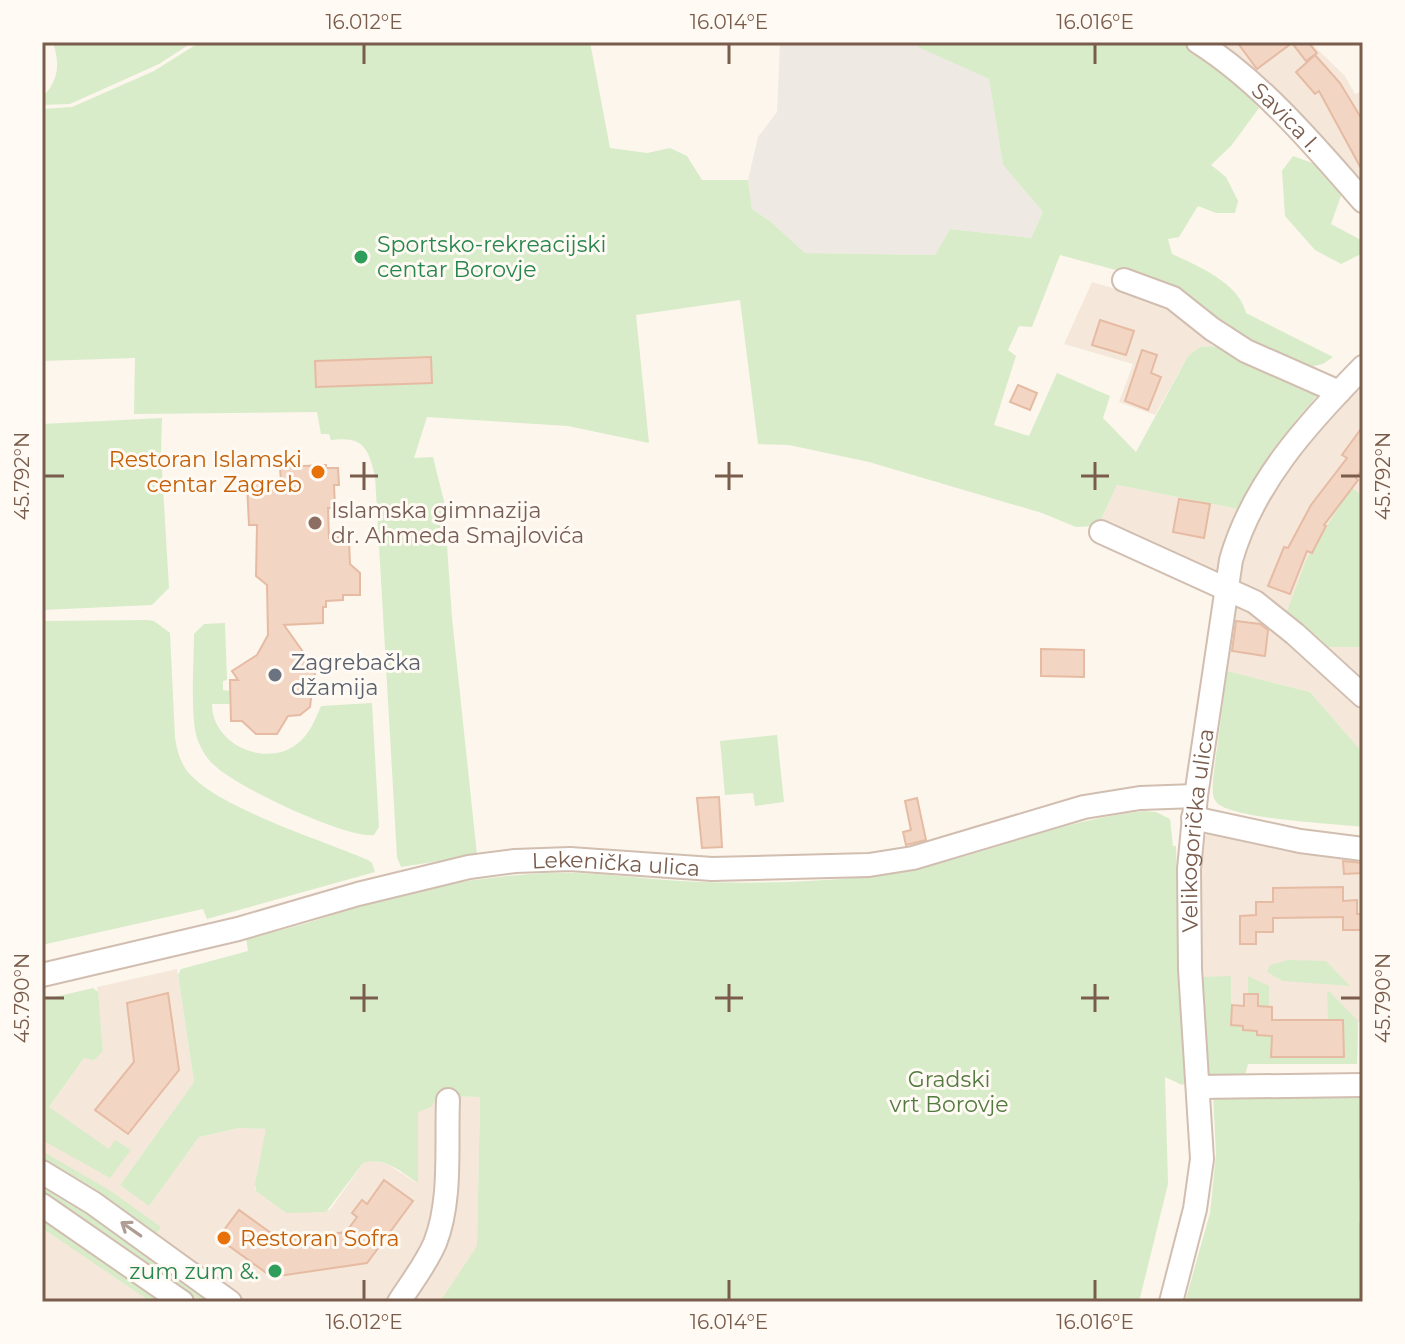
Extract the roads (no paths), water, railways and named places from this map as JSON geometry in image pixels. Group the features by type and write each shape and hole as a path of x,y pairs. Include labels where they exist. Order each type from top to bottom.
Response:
{"street":[{"name":"Savica I.","path":"1198,42 1224,58 1248,79 1363,201"},
{"path":"1124,280 1173,298 1246,351 1339,392"},
{"name":"Velikogorička ulica","path":"1171,1302 1195,1209 1202,1159 1189,869 1194,807 1225,588 1237,536 1263,484 1288,451 1363,367"},
{"path":"1101,532 1255,602 1363,696"},
{"name":"Lekenička ulica","path":"42,975 238,929 358,894 469,867 570,859 712,869 869,865 913,858 1084,807 1140,798 1194,807 1300,841 1363,849"},
{"path":"1198,1087 1363,1085"},
{"path":"399,1302 434,1246 439,1230 443,1209 448,1100"},
{"path":"42,1172 106,1212 230,1302"},
{"path":"42,1205 182,1302"}],"place":[{"name":"Sportsko-rekreacijski centar Borovje","path":"361,257"},
{"name":"Restoran Islamski centar Zagreb","path":"318,472"},
{"name":"Islamska gimnazija dr. Ahmeda Smajlovića","path":"315,523"},
{"name":"Zagrebačka džamija","path":"275,675"},
{"name":"Restoran Sofra","path":"224,1238"},
{"name":"zum zum &.","path":"275,1271"}],"park label":[{"name":"Gradski vrt Borovje","path":"949,1092"}]}
